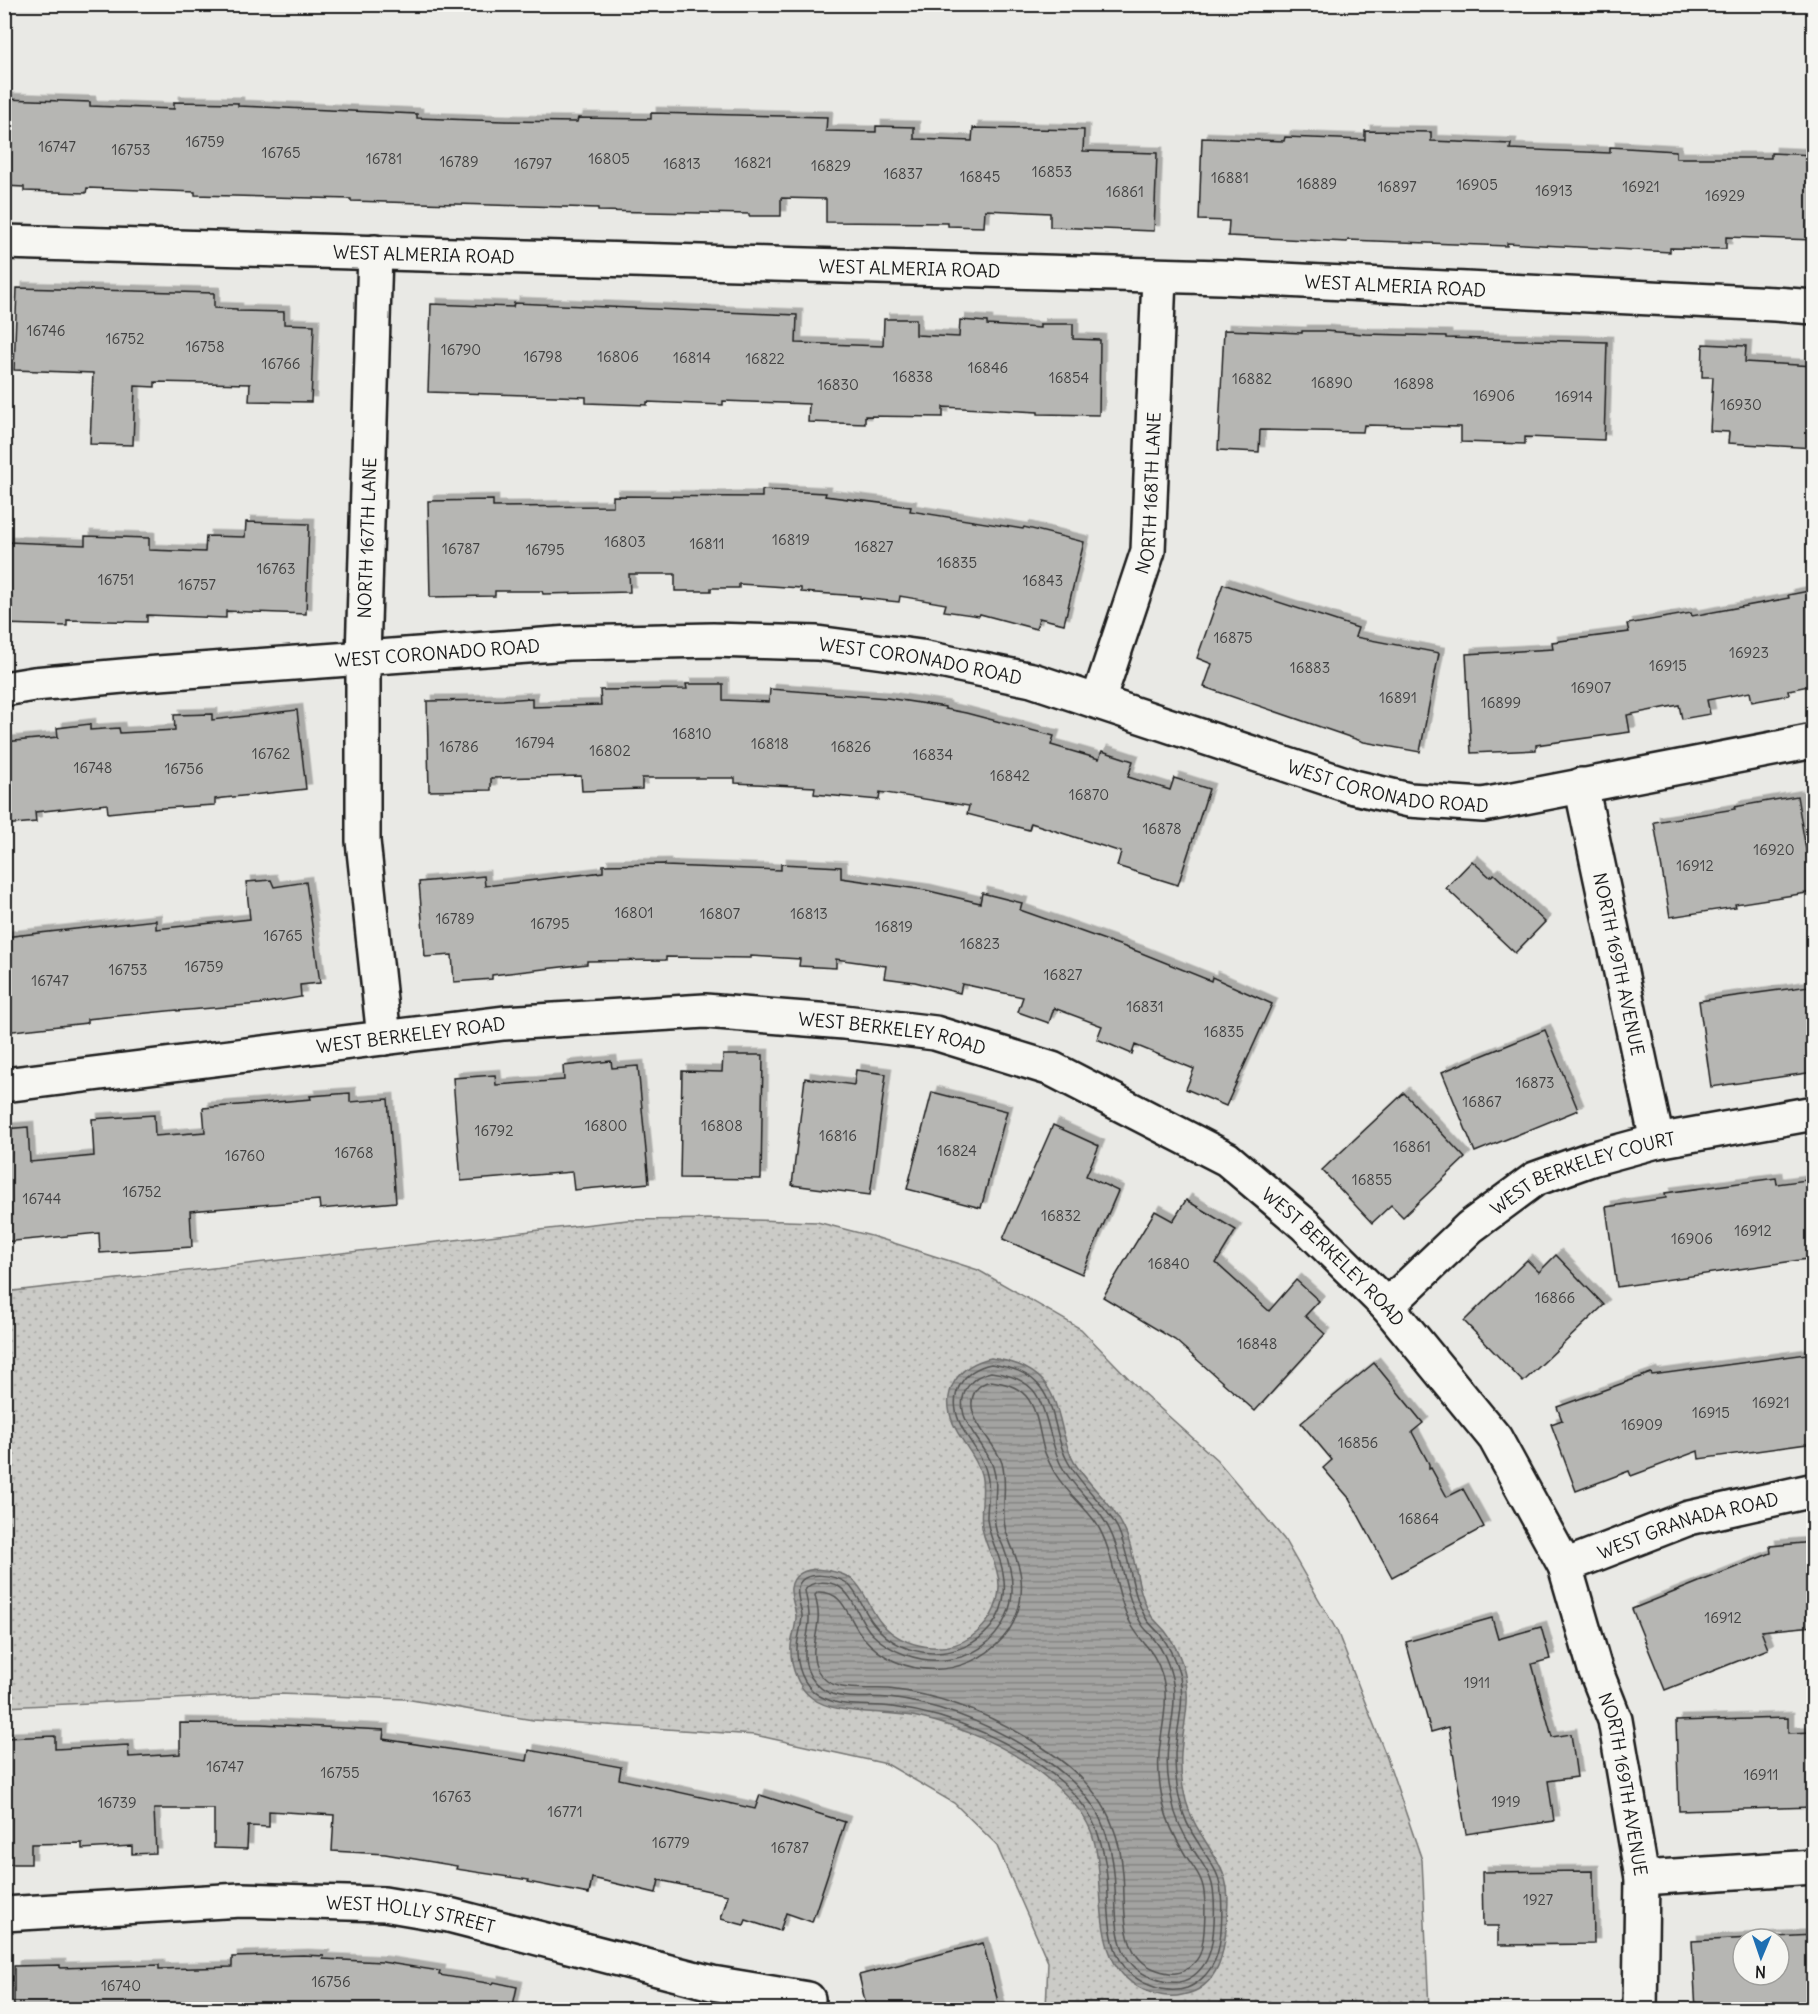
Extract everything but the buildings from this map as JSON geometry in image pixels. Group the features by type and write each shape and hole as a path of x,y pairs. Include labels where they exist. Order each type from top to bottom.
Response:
{"street":[{"name":"WEST ALMERIA ROAD","path":"4,242 1221,277 1814,307"},
{"name":"NORTH 167TH LANE","path":"375,252 363,657 363,842 384,1038"},
{"name":"NORTH 168TH LANE","path":"1098,701 1148,551 1159,277"},
{"name":"WEST CORONADO ROAD","path":"4,689 145,674 569,643 713,640 817,643 921,657 1021,677 1354,787 1409,800 1483,805 1814,741"},
{"name":"NORTH 169TH AVENUE","path":"1581,785 1657,1142"},
{"name":"WEST BERKELEY ROAD","path":"4,1085 504,1023 705,1011 844,1022 935,1034 1052,1069 1227,1159 1305,1225 1387,1306 1495,1438 1565,1566"},
{"name":"WEST BERKELEY COURT","path":"1387,1306 1470,1227 1535,1179 1591,1159 1657,1142 1814,1113"},
{"name":"WEST GRANADA ROAD","path":"1565,1566 1689,1518 1814,1490"},
{"name":"NORTH 169TH AVENUE","path":"1565,1566 1595,1669 1615,1720 1642,1878 1640,2010"},
{"path":"1642,1878 1814,1867"},
{"name":"WEST HOLLY STREET","path":"4,1914 241,1900 384,1904 449,1915 712,1983 807,2004"}],"shaded area":[{"path":"722,1219 817,1222 875,1237 978,1270 1081,1329 1142,1392 1217,1460 1284,1539 1337,1631 1387,1758 1422,1860 1429,2009 1046,2009 1048,1962 996,1844 954,1803 887,1764 755,1735 533,1720 405,1699 280,1694 5,1707 5,1292 627,1220"}],"water":[{"path":"991,1358 1025,1368 1038,1376 1049,1390 1069,1453 1121,1523 1130,1543 1147,1607 1152,1617 1172,1641 1182,1663 1187,1685 1181,1753 1183,1789 1194,1822 1221,1869 1228,1898 1224,1942 1218,1966 1205,1985 1195,1991 1182,1995 1163,1996 1148,1992 1126,1978 1114,1961 1106,1941 1096,1851 1091,1831 1073,1802 1034,1768 986,1740 934,1721 905,1715 847,1710 822,1704 812,1698 798,1682 792,1661 791,1646 796,1617 791,1588 794,1579 800,1573 819,1569 849,1578 860,1588 882,1624 901,1639 925,1646 949,1646 960,1643 977,1632 991,1616 997,1602 999,1581 982,1525 981,1474 976,1461 953,1423 949,1400 955,1381 961,1373 979,1361"}]}
